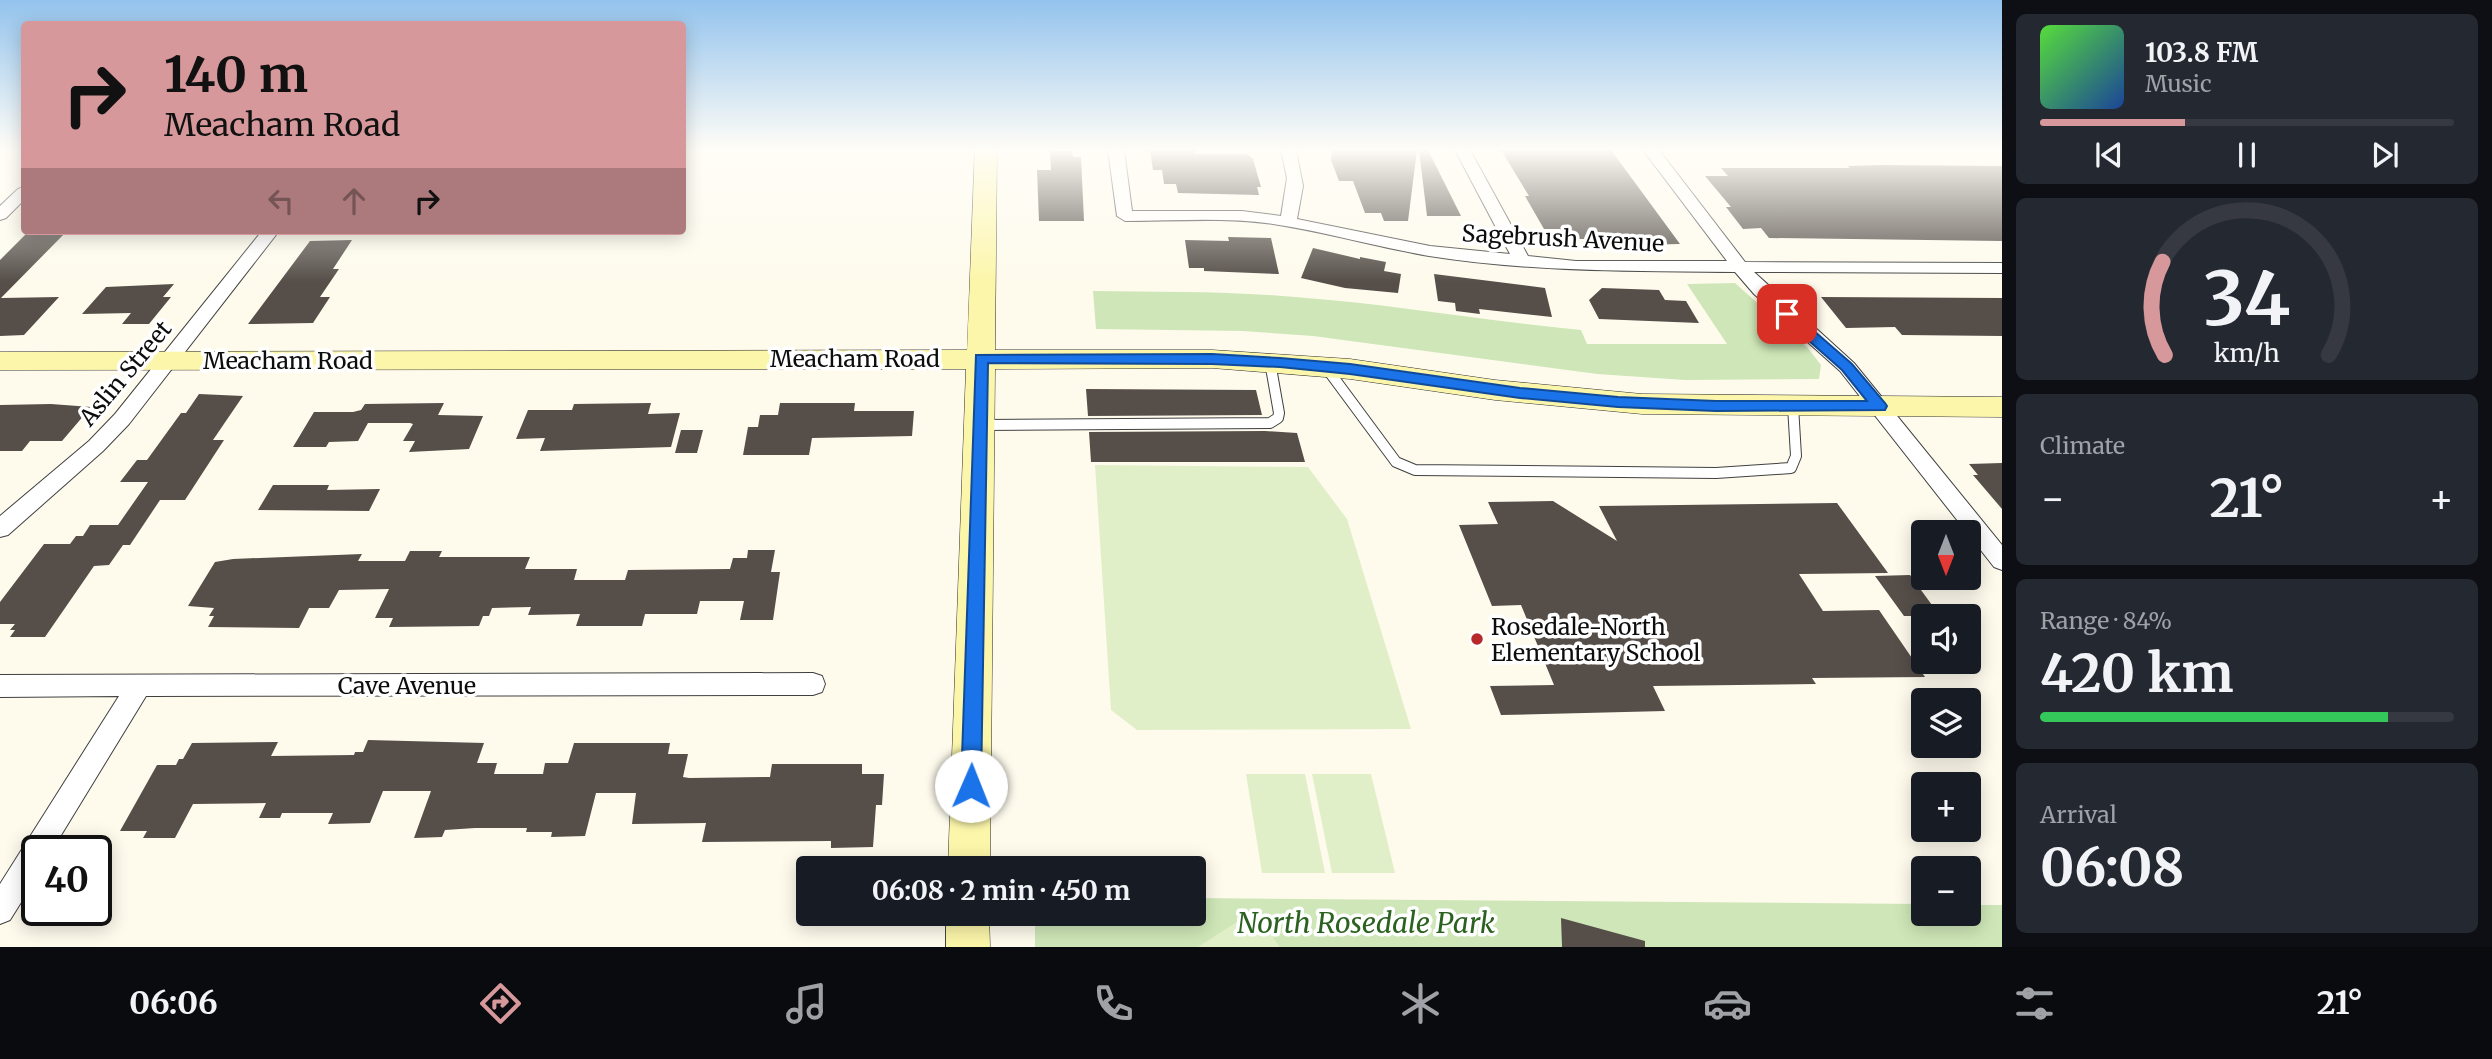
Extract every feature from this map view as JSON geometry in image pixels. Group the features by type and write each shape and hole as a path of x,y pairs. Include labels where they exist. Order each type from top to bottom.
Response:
{"street":[{"path":"969,856 985,194"},
{"name":"Sagebrush Avenue","path":"1122,194 1125,216 1242,216 1288,222 1430,251 1523,262 1627,267 2002,268"},
{"path":"1288,222 1295,194"},
{"path":"1486,194 1523,262"},
{"path":"1685,194 1760,290 1847,367 2001,558"},
{"path":"0,215 21,195"},
{"name":"Aslin Street","path":"0,529 96,446 122,419 268,235"},
{"name":"Meacham Road","path":"0,360 981,358 1270,362 1325,366 1569,399 1642,404 2002,407"},
{"name":"Cave Avenue","path":"0,686 813,684"},
{"path":"47,835 140,685"},
{"path":"0,909 21,876"},
{"path":"968,926 968,947"}],"lane":[{"path":"980,425 1269,423 1278,418 1279,413 1270,362"},
{"path":"1325,366 1396,462 1415,470 1716,473 1791,468 1796,456 1793,406"}],"green space":[{"path":"1735,283 1807,347 1821,365 1819,379 1685,380 1597,374 1313,336 1242,331 1096,329 1093,291 1245,294 1367,304 1581,330 1587,344 1727,344 1687,284"},
{"path":"1095,465 1308,467 1347,519 1411,729 1137,730 1111,710"},
{"path":"1246,774 1305,774 1325,873 1262,873"},
{"path":"1312,774 1371,774 1395,873 1332,873"},
{"name":"North Rosedale Park","path":"1206,898 1911,904 1911,926 1981,926 1981,905 2002,905 2002,947 1035,947 1035,926 1206,926"},
{"path":"1254,911 1280,947 1198,947"}],"building":[{"path":"1038,194 1083,194 1084,221 1039,221"},
{"path":"1358,194 1411,194 1408,221 1384,221 1381,213 1365,213"},
{"path":"1424,194 1450,194 1461,216 1427,216"},
{"path":"1528,194 1643,194 1680,244 1635,245 1631,239 1566,239 1560,229 1544,229 1525,196 1529,196"},
{"path":"1720,194 2002,194 2002,241 1769,238 1761,228 1743,229 1726,207 1731,207"},
{"path":"25,235 63,235 1,298 59,297 24,335 0,336 0,260"},
{"path":"1228,237 1271,238 1279,274 1189,268 1185,240 1229,241"},
{"path":"352,240 333,269 339,269 320,297 330,297 313,323 248,324 310,241"},
{"path":"1313,248 1386,262 1384,271 1401,274 1398,293 1345,288 1301,278"},
{"path":"1434,274 1545,288 1552,317 1479,309 1480,314 1456,311 1455,303 1438,301"},
{"path":"174,284 163,297 171,297 149,324 122,324 131,313 82,314 106,287"},
{"path":"1602,288 1659,290 1665,300 1686,301 1699,323 1599,319 1589,300"},
{"path":"1821,297 2002,298 2002,336 1902,335 1895,327 1846,328"},
{"path":"1086,389 1256,390 1262,415 1088,416"},
{"path":"199,394 243,396 213,440 224,440 185,500 160,500 130,545 123,545 109,565 94,566 45,637 10,637 15,630 10,630 15,624 0,624 0,602 44,544 70,544 76,536 83,536 90,525 118,525 148,482 120,482 137,460 147,460 181,413 186,413"},
{"path":"444,403 438,415 483,416 469,449 409,452 415,441 403,441 413,424 410,423 368,423 358,441 329,442 326,447 293,447 314,412 353,412 361,410 365,404"},
{"path":"651,403 648,414 680,413 671,447 540,451 545,438 516,439 528,410 572,410 574,404"},
{"path":"780,403 855,403 854,411 914,411 912,436 812,438 809,455 743,455 748,427 758,427 760,415 778,415"},
{"path":"51,404 91,407 62,441 30,441 22,451 0,451 0,405"},
{"path":"681,430 703,430 697,453 675,453"},
{"path":"1089,432 1297,433 1305,462 1091,462"},
{"path":"2002,463 2002,509 1973,475 1978,475 1969,464"},
{"path":"273,485 329,485 327,490 380,489 369,511 258,510"},
{"path":"1553,501 1617,541 1599,506 1837,503 1888,573 1799,574 1823,611 1879,610 1911,657 1911,674 1923,674 1925,677 1812,678 1816,684 1653,686 1665,711 1501,715 1490,686 1554,685 1521,605 1492,606 1459,525 1498,524 1488,502"},
{"path":"748,550 775,550 771,572 780,572 773,620 740,620 744,601 700,601 697,614 645,614 642,626 576,626 580,614 528,615 531,607 492,608 489,616 483,616 479,626 389,627 393,618 375,618 389,589 339,590 329,608 309,608 299,628 208,627 214,616 209,616 214,608 188,606 215,562 233,559 362,554 358,561 405,561 410,551 442,551 439,557 530,557 525,569 577,569 574,580 625,580 628,570 730,569 733,558 747,558"},
{"path":"1910,575 1911,590 1921,590 1931,604 1911,604 1911,616 1904,616 1875,576"},
{"path":"368,740 484,743 477,763 497,763 494,774 543,774 545,763 568,763 574,743 670,743 668,754 688,754 683,777 689,778 770,777 772,764 862,764 862,774 884,774 882,805 876,805 873,847 831,848 831,841 702,842 706,823 632,824 636,793 596,793 585,836 551,837 552,832 526,832 527,828 475,828 445,830 442,837 414,838 431,791 383,791 370,823 328,824 333,813 282,813 280,818 259,818 266,803 193,804 175,838 143,838 147,831 120,831 157,765 176,765 179,759 183,759 192,743 278,742 271,756 354,755 355,752 363,752"},
{"path":"1561,918 1645,941 1645,947 1562,947"}],"place":[{"name":"Rosedale-North Elementary School","path":"1477,639"}],"route":[{"path":"971,786 981,358 1280,362 1569,399 1716,406 1879,406 1847,367 1822,342 1787,314"}]}
